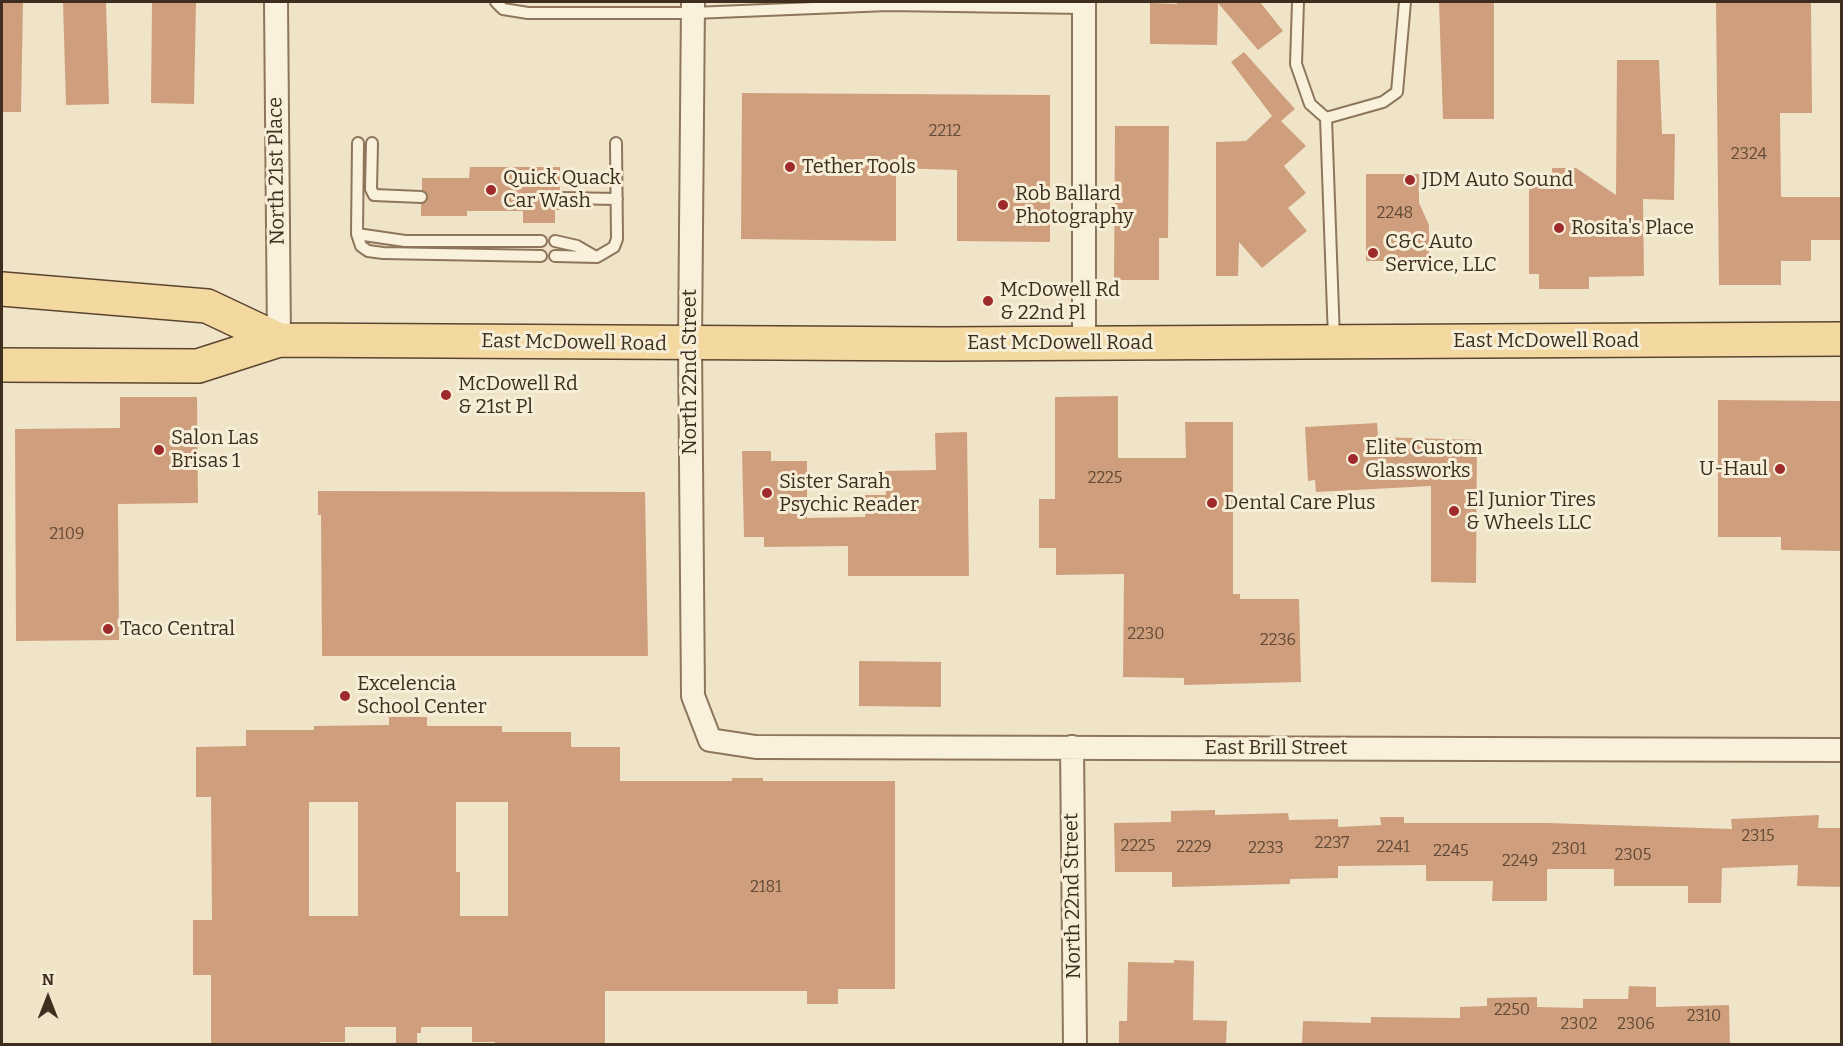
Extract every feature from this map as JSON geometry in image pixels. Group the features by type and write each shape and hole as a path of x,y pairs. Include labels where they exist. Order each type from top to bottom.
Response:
{"main road":[{"name":"East McDowell Road","path":"2,289 207,306 279,340"},
{"name":"East McDowell Road","path":"2,365 198,366 279,340 690,344 1842,339"}],"street":[{"name":"North 21st Place","path":"276,2 279,340"},
{"path":"1084,4 1084,343"},
{"name":"North 22nd Street","path":"693,7 690,344 693,696 710,740"},
{"name":"East Brill Street","path":"710,740 756,747 1842,750"},
{"name":"North 22nd Street","path":"1072,747 1075,1044"}],"lane":[{"path":"496,2 504,9 528,13 888,3 1084,4"},
{"path":"1298,2 1296,63 1310,104 1326,118 1334,342"},
{"path":"1326,118 1383,102 1397,92 1405,2"},
{"path":"358,143 357,234 361,246 382,253 541,256"},
{"path":"372,143 371,189 374,195 422,197"},
{"path":"555,256 597,257 614,247 617,239 616,143"},
{"path":"560,198 617,199"},
{"path":"357,234 405,241 541,241"},
{"path":"555,242 578,246 597,257"}],"building":[{"path":"2,2 23,2 21,112 2,112"},
{"path":"63,2 106,2 109,104 66,105"},
{"path":"152,2 196,2 194,104 151,103"},
{"path":"1177,2 1260,2 1283,31 1258,50 1218,3 1217,45 1150,44 1150,3 1177,4"},
{"path":"1439,2 1494,2 1494,119 1443,119"},
{"path":"1716,2 1811,2 1812,113 1780,113 1781,197 1841,197 1841,240 1811,240 1811,261 1781,261 1781,285 1719,285"},
{"path":"1244,52 1295,109 1281,121 1306,146 1284,166 1306,193 1288,208 1307,231 1262,268 1239,242 1238,276 1216,276 1216,142 1246,141 1272,116 1231,62"},
{"path":"1617,60 1659,60 1662,134 1675,134 1674,200 1643,199 1644,276 1589,277 1589,289 1539,289 1539,274 1529,274 1529,182 1552,182 1552,168 1576,168 1616,195"},
{"path":"742,93 1050,95 1050,242 957,241 957,170 896,168 896,241 741,239"},
{"path":"1115,126 1169,126 1168,238 1159,238 1159,280 1114,280"},
{"name":"Quick Quack Car Wash","path":"470,167 560,167 560,191 553,197 554,202 560,206 560,210 555,210 555,223 523,223 523,211 467,211 467,216 421,216 421,204 428,197 422,190 422,178 469,178"},
{"path":"1366,174 1419,174 1419,203 1429,225 1429,261 1366,261"},
{"path":"1118,396 1118,458 1186,458 1185,422 1233,422 1233,594 1240,594 1240,599 1299,599 1301,682 1184,685 1184,678 1123,677 1124,574 1056,575 1056,548 1039,548 1039,499 1055,499 1055,397"},
{"path":"120,397 197,397 198,503 118,504 119,640 16,641 15,429 120,428"},
{"name":"U-Haul","path":"1718,400 1842,401 1842,551 1781,550 1781,537 1718,537"},
{"path":"1377,423 1378,437 1477,440 1476,583 1431,582 1431,486 1316,492 1315,480 1308,481 1305,427"},
{"path":"967,432 969,576 848,576 848,546 764,547 764,537 744,537 742,451 771,451 771,461 807,461 807,518 865,517 865,495 886,495 885,471 936,470 935,433"},
{"path":"318,491 645,492 648,656 322,656 321,515 318,515"},
{"path":"859,661 941,662 941,707 859,706"},
{"path":"389,717 427,717 427,726 502,726 502,732 571,732 571,747 620,747 620,781 732,781 732,778 763,778 763,781 895,781 895,989 838,989 838,1004 807,1004 807,991 605,991 605,1044 472,1042 472,1027 421,1027 421,1033 417,1033 417,1044 396,1044 396,1027 345,1027 345,1042 211,1044 211,975 193,975 193,920 212,920 211,797 196,797 196,747 246,746 246,730 314,730 314,726 389,725","holes":["309,802 358,802 358,916 309,916","456,802 508,802 508,916 460,916 460,872 456,872"]},
{"path":"1215,810 1215,815 1288,813 1289,820 1338,819 1338,827 1381,825 1380,817 1404,817 1404,823 1548,823 1732,829 1731,819 1819,815 1818,828 1842,828 1842,887 1797,886 1798,865 1722,868 1721,903 1688,903 1688,886 1614,886 1614,869 1547,869 1547,901 1492,901 1493,881 1426,881 1426,865 1338,866 1338,878 1290,879 1290,884 1172,887 1172,872 1115,872 1114,823 1171,822 1171,811"},
{"path":"1174,960 1194,961 1193,1020 1227,1021 1226,1044 1119,1044 1119,1021 1127,1021 1128,962 1174,963"},
{"path":"1629,986 1656,987 1656,1007 1729,1005 1730,1044 1302,1044 1303,1021 1371,1023 1371,1017 1460,1018 1460,1007 1487,1006 1487,998 1537,997 1537,1007 1583,1008 1583,999 1628,999"}],"place":[{"name":"Tether Tools","path":"790,167"},
{"name":"JDM Auto Sound","path":"1410,180"},
{"name":"Quick Quack Car Wash","path":"491,190"},
{"name":"Rob Ballard Photography","path":"1003,205"},
{"name":"Rosita's Place","path":"1559,228"},
{"name":"C&C Auto Service, LLC","path":"1373,253"},
{"name":"McDowell Rd & 22nd Pl","path":"988,301"},
{"name":"McDowell Rd & 21st Pl","path":"446,395"},
{"name":"Salon Las Brisas 1","path":"159,450"},
{"name":"Elite Custom Glassworks","path":"1353,459"},
{"name":"U-Haul","path":"1780,469"},
{"name":"Sister Sarah Psychic Reader","path":"767,493"},
{"name":"Dental Care Plus","path":"1212,503"},
{"name":"El Junior Tires & Wheels LLC","path":"1454,511"},
{"name":"Taco Central","path":"108,629"},
{"name":"Excelencia School Center","path":"345,696"}]}
